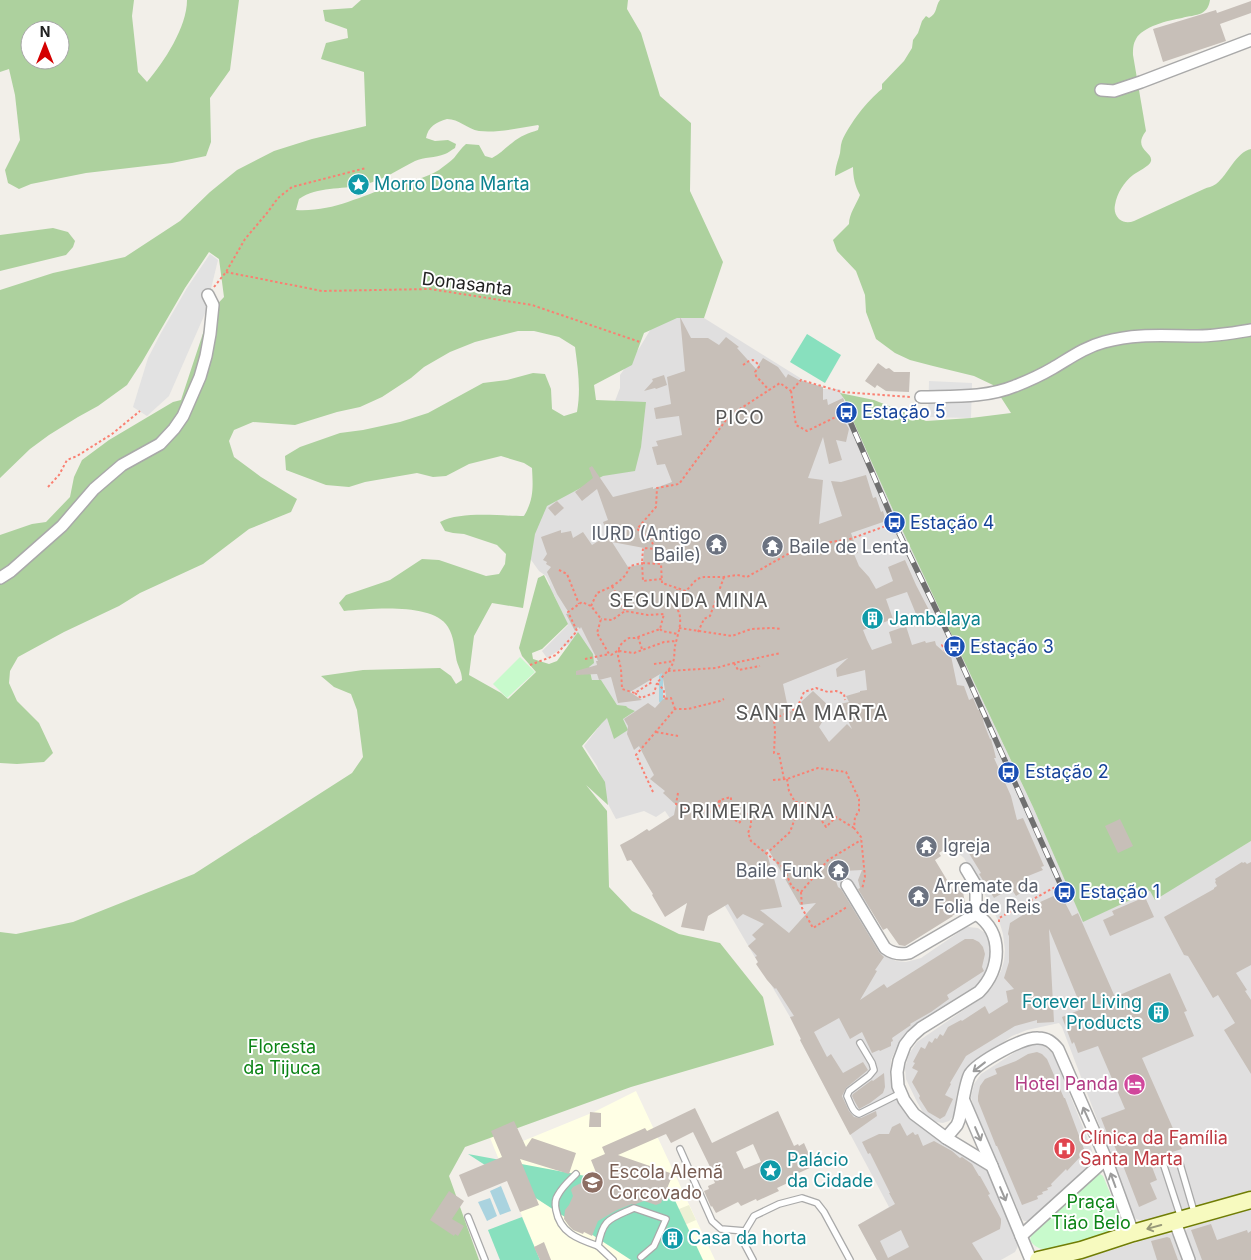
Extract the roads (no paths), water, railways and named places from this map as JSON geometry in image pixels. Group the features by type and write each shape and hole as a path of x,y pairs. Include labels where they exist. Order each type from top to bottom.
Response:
{"main road":[{"path":"1038,1260 1082,1254 1133,1233 1251,1200"}],"street":[{"path":"1101,90 1114,91 1251,40"},
{"path":"0,578 11,571 62,526 101,483 122,466 160,444 174,429 183,416 200,377 206,356 212,305 208,295"},
{"path":"921,397 985,394 1002,391 1051,369 1086,348 1103,342 1140,336 1198,336 1251,330"},
{"path":"966,869 975,884 976,914"},
{"path":"847,885 885,948 897,954 909,953 976,914"},
{"path":"976,914 988,924 996,944 994,966 986,984 979,992 921,1028 912,1036 905,1044 897,1072 898,1086 904,1100 914,1114 946,1138 992,1166"},
{"path":"946,1138 959,1120 967,1080 970,1074 1012,1044 1031,1038 1044,1038 1058,1048 1106,1159 1133,1233"},
{"path":"964,1101 1031,1260"},
{"path":"1021,1236 1106,1159"},
{"path":"1184,1219 1189,1260"}],"lane":[{"path":"860,1043 874,1070 849,1091 847,1096 853,1110 859,1114 901,1093"},
{"path":"680,1149 712,1221 721,1228 745,1230"},
{"path":"1174,1157 1178,1159 1180,1164 1184,1219 1164,1166 1164,1162 1174,1157"},
{"path":"576,1174 557,1196 555,1206 557,1219 566,1231 581,1240 598,1246 613,1260"},
{"path":"753,1260 745,1245 745,1230 754,1216 779,1204 802,1198 817,1203 824,1212 850,1260"},
{"path":"598,1246 600,1232 606,1222 634,1208 666,1219 654,1246 639,1259"},
{"path":"468,1217 485,1260"}],"water":[{"path":"501,1186 511,1211 500,1215 490,1191"},
{"path":"490,1198 497,1216 487,1221 478,1202"}],"waterway":[{"path":"661,701 661,677 664,671"}],"railway":[{"path":"846,412 894,523 951,640"},
{"path":"954,647 1064,892"}],"place":[{"name":"Morro Dona Marta","path":"358,184"},
{"name":"Estação 5","path":"846,412"},
{"name":"Estação 4","path":"894,523"},
{"name":"IURD (Antigo Baile)","path":"717,544"},
{"name":"Baile de Lenta","path":"773,547"},
{"name":"Jambalaya","path":"873,619"},
{"name":"Estação 3","path":"954,647"},
{"name":"Estação 2","path":"1009,772"},
{"name":"Igreja","path":"927,846"},
{"name":"Baile Funk","path":"839,871"},
{"name":"Estação 1","path":"1064,892"},
{"name":"Arremate da Folia de Reis","path":"918,896"},
{"name":"Forever Living Products","path":"1158,1012"},
{"name":"Hotel Panda","path":"1134,1084"},
{"name":"Clínica da Família Santa Marta","path":"1064,1148"},
{"name":"Palácio da Cidade","path":"771,1170"},
{"name":"Escola Alemã Corcovado","path":"593,1182"},
{"name":"Casa da horta","path":"672,1238"}],"district":[{"name":"PICO","path":"740,417"},
{"name":"SEGUNDA MINA","path":"689,600"},
{"name":"SANTA MARTA","path":"812,713"},
{"name":"PRIMEIRA MINA","path":"757,811"}],"park label":[{"name":"Floresta da Tijuca","path":"282,1057"},
{"name":"Praça Tião Belo","path":"1091,1212"}]}
